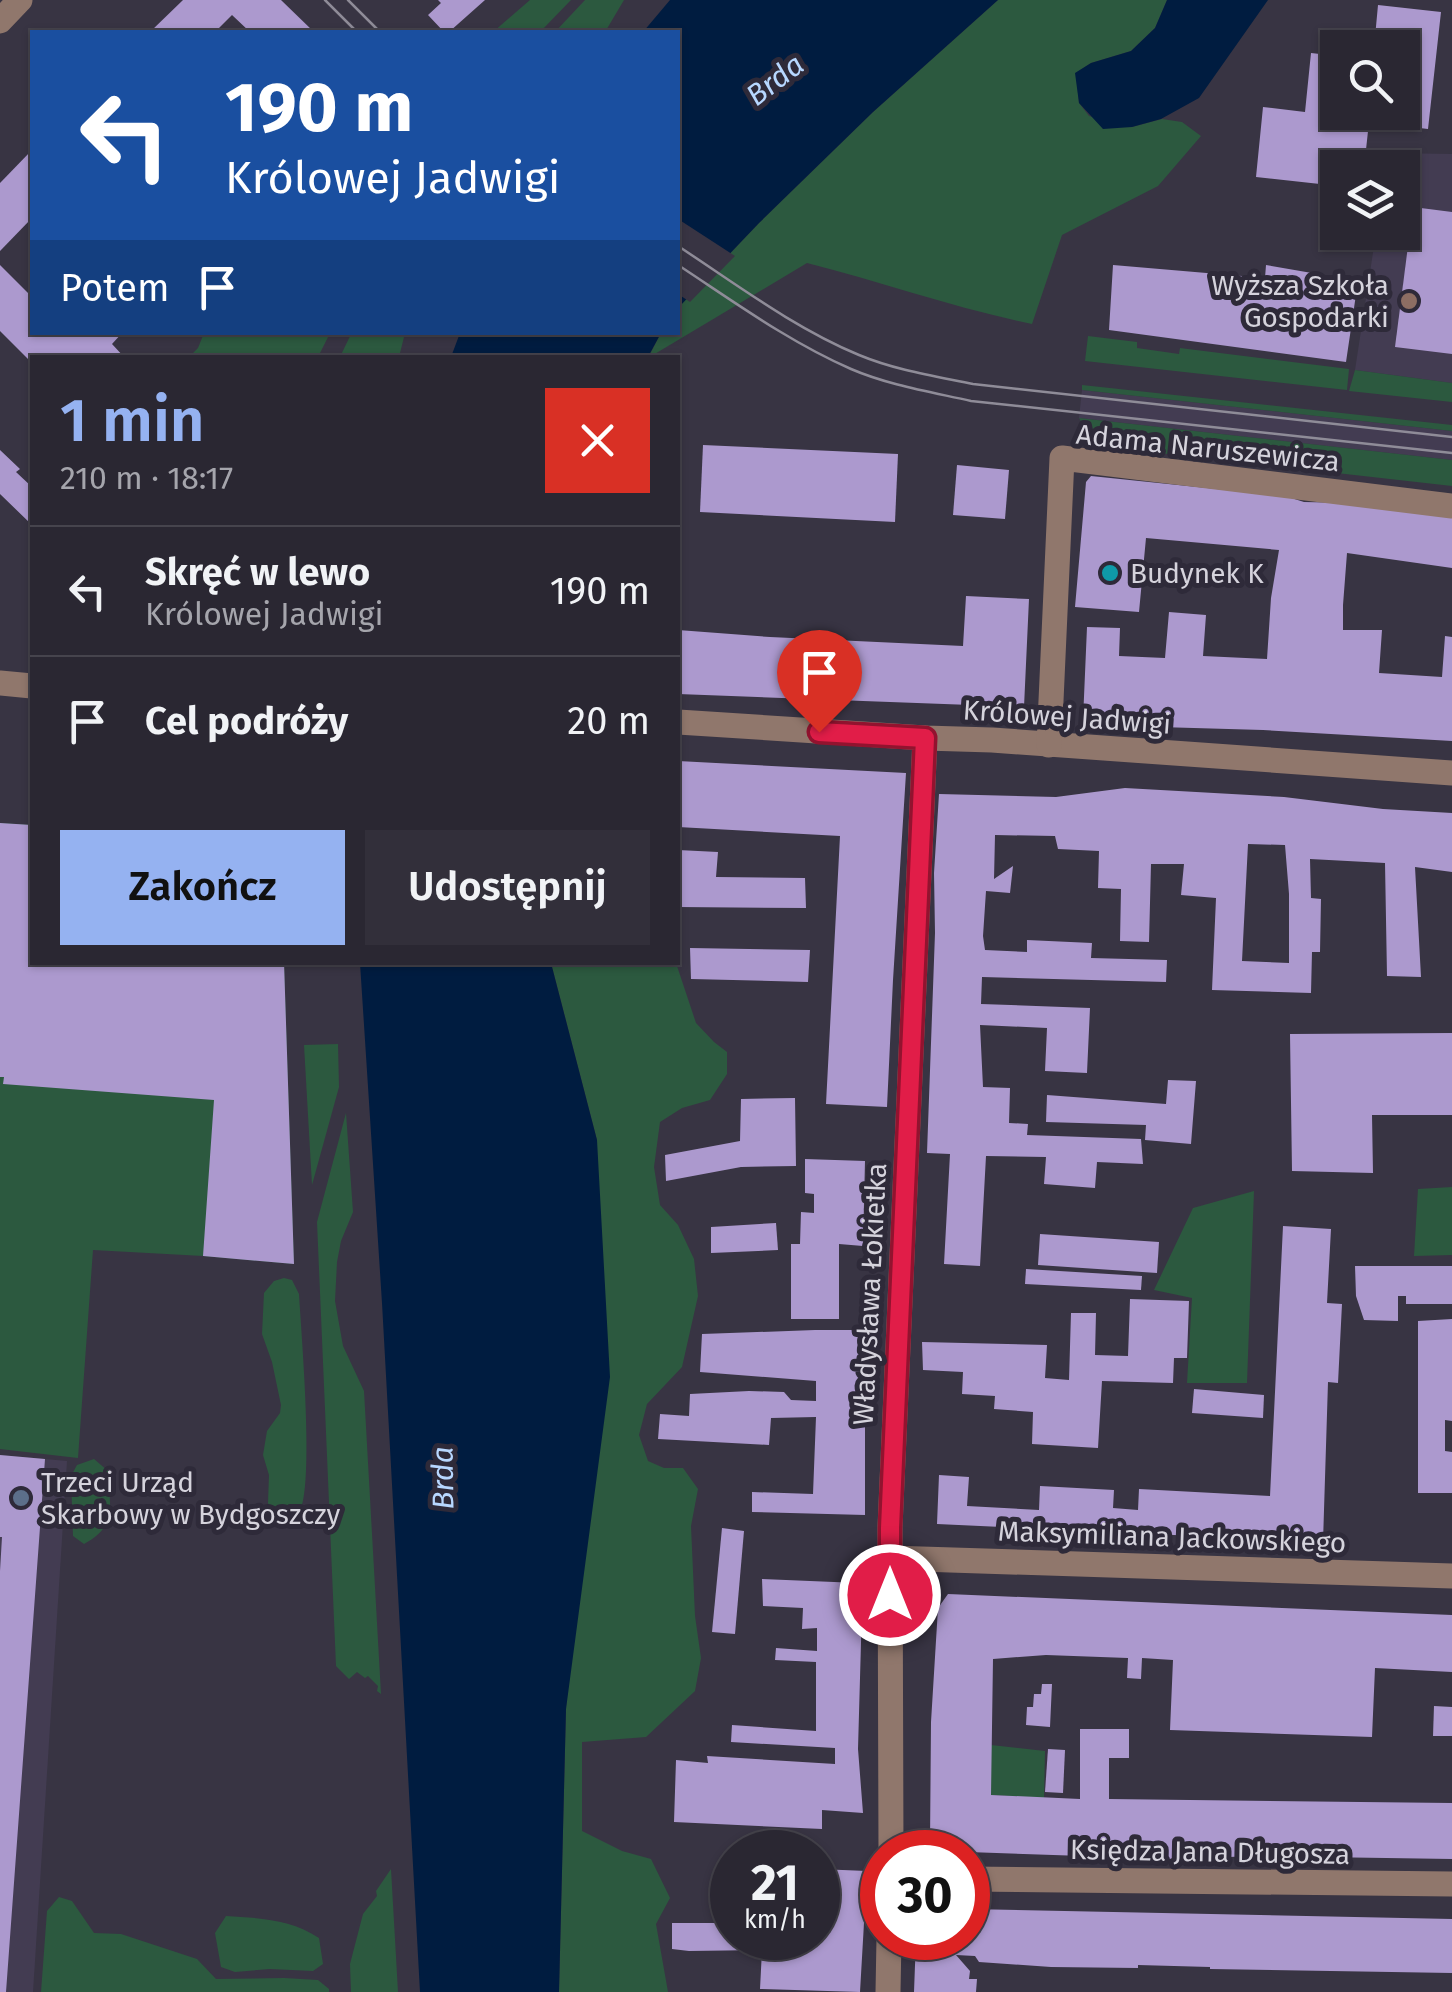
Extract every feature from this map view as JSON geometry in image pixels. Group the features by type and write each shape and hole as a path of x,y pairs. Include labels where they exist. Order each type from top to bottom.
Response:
{"street":[{"path":"0,21 20,0"},
{"name":"Adama Naruszewicza","path":"1049,745 1062,458 1452,506"},
{"path":"0,684 30,686"},
{"name":"Królowej Jadwigi","path":"680,722 992,740 1452,774"},
{"name":"Władysława Łokietka","path":"890,1830 889,1558 925,738"},
{"name":"Maksymiliana Jackowskiego","path":"889,1558 1452,1576"},
{"name":"Księdza Jana Długosza","path":"990,1879 1452,1884"},
{"path":"888,1992 889,1960"}],"shaded area":[{"name":"Wyższa Szkoła Gospodarki","path":"1420,153 1452,154 1452,383 1355,370 1373,250 1420,250"},
{"path":"1082,390 1452,431 1452,460 1079,418"},
{"path":"0,1455 67,1461 33,1992 0,1992"}],"green space":[{"path":"530,0 571,0 542,30 495,30"},
{"path":"585,0 624,0 606,30 557,30"},
{"path":"998,0 1167,0 1155,28 1131,51 1091,63 1076,73 1079,103 1089,116 1132,127 1162,119 1182,122 1201,136 1158,186 1062,235 1032,324 807,263 650,355 660,335 680,335 680,306 873,112"},
{"path":"203,335 329,335 319,355 191,355"},
{"path":"351,335 404,335 400,355 341,355"},
{"path":"1088,336 1137,342 1137,348 1179,354 1180,348 1349,369 1347,390 1085,361"},
{"path":"1355,370 1452,383 1452,402 1349,391"},
{"path":"1082,385 1452,425 1452,431 1082,390"},
{"path":"1079,418 1452,460 1452,486 1107,447 1091,438"},
{"path":"0,823 30,825 30,965 284,965 294,1264 93,1250 78,1458 0,1449"},
{"path":"552,965 677,965 696,1023 727,1052 727,1074 710,1100 682,1108 660,1122 654,1167 660,1205 678,1225 694,1259 698,1296 682,1367 647,1404 639,1435 648,1461 664,1468 683,1468 698,1489 691,1526 701,1658 695,1691 646,1737 582,1742 582,1831 622,1851 651,1859 670,1898 656,1924 668,1992 559,1992 566,1709 597,1140"},
{"path":"338,1044 339,1087 312,1185 304,1045"},
{"path":"346,1113 353,1212 341,1241 335,1301 343,1346 364,1391 381,1694 368,1676 357,1672 349,1679 336,1666 317,1222"},
{"path":"1452,1187 1452,1255 1414,1256 1418,1189"},
{"path":"1254,1191 1247,1383 1187,1383 1192,1298 1154,1290 1193,1208"},
{"path":"292,1280 299,1294 307,1442 304,1498 298,1514 287,1523 276,1519 268,1503 269,1475 263,1455 267,1431 281,1405 262,1334 264,1293 274,1281"},
{"path":"94,1459 108,1471 110,1513 103,1529 84,1544 73,1536 71,1476 77,1465"},
{"path":"991,1745 1045,1751 1044,1798 991,1795"},
{"path":"391,1869 398,1992 351,1992 350,1964 363,1914"},
{"path":"59,1897 72,1901 94,1933 121,1934 197,1959 216,1979 318,1980 329,1992 41,1992 47,1911"},
{"path":"226,1916 274,1921 308,1932 319,1938 323,1964 313,1971 235,1972 221,1967 215,1933"}],"water":[{"name":"Brda","path":"670,0 998,0 873,112 680,306 680,30 645,30"},
{"path":"1167,0 1268,0 1199,98 1161,119 1103,129 1079,103 1075,73 1091,63 1131,51 1155,28"},
{"path":"459,335 660,335 649,355 452,355"},
{"name":"Brda","path":"360,965 552,965 597,1140 610,1377 566,1709 559,1992 420,1992"}],"pier":[{"path":"680,220 735,256 690,302 680,295"}],"building":[{"path":"183,0 281,0 312,30 248,30 232,15 217,30 152,30"},
{"path":"438,0 485,0 451,30 442,30 428,15 441,3"},
{"path":"1378,5 1441,12 1428,129 1420,128 1420,30 1376,30"},
{"path":"1311,53 1320,54 1320,130 1368,130 1366,150 1320,150 1320,184 1256,177 1263,107 1305,112"},
{"path":"30,152 30,220 0,251 0,183"},
{"path":"1420,208 1452,212 1452,354 1395,347 1407,250 1420,250"},
{"path":"0,265 30,295 30,335 120,335 112,344 122,355 30,355 30,361 0,331"},
{"path":"1113,265 1265,278 1266,265 1358,281 1346,362 1109,330"},
{"path":"703,445 898,454 895,522 700,512"},
{"path":"0,450 30,485 30,523 0,494"},
{"path":"957,465 1009,470 1005,519 953,515"},
{"path":"1091,476 1285,496 1304,502 1452,513 1452,568 1347,553 1343,630 1382,630 1379,673 1442,677 1445,636 1452,637 1452,741 1083,720 1087,627 1120,628 1119,656 1165,658 1169,612 1206,615 1203,656 1267,659 1279,550 1146,538 1139,612 1075,607 1086,482"},
{"path":"966,596 1029,599 1024,707 680,694 680,630 963,646"},
{"path":"680,761 906,773 887,1107 826,1104 840,836 680,827"},
{"path":"1125,788 1284,797 1452,813 1452,872 1415,867 1421,977 1387,976 1385,863 1310,859 1311,898 1321,899 1320,952 1312,952 1311,993 1212,990 1216,898 1181,895 1184,864 1151,864 1149,942 1120,941 1121,889 1098,888 1099,851 1058,849 1055,836 995,835 994,879 1013,866 1010,893 986,891 985,950 1027,952 1027,940 1092,943 1091,958 1167,960 1166,982 982,977 981,1004 1090,1008 1087,1073 1045,1071 1047,1028 980,1025 983,1087 1010,1088 1009,1123 1028,1124 1027,1135 1141,1139 1143,1164 1097,1162 1095,1188 1044,1184 1046,1157 986,1156 980,1266 944,1264 950,1154 927,1153 939,794 1056,797","holes":["1248,844 1285,845 1289,963 1242,961"]},
{"path":"0,823 30,825 30,965 284,965 294,1264 203,1256 214,1100 3,1084 4,1077 0,1077"},
{"path":"680,850 718,852 716,877 805,878 806,908 680,907"},
{"path":"690,948 810,950 808,982 691,979"},
{"path":"1452,1033 1452,1115 1372,1115 1373,1173 1292,1171 1290,1034"},
{"path":"1168,1080 1196,1081 1191,1144 1145,1140 1146,1125 1046,1122 1047,1095 1166,1104"},
{"path":"795,1098 796,1166 741,1167 666,1181 665,1155 740,1141 741,1099"},
{"path":"805,1159 865,1161 863,1246 839,1244 839,1319 791,1319 791,1244 800,1244 801,1212 814,1213 814,1194 805,1193"},
{"path":"776,1223 778,1250 711,1253 711,1227"},
{"path":"1283,1226 1331,1229 1327,1303 1342,1304 1338,1383 1328,1382 1323,1542 937,1524 939,1475 969,1477 967,1506 1039,1510 1040,1486 1114,1490 1113,1508 1138,1510 1139,1489 1270,1496"},
{"path":"1040,1234 1159,1242 1157,1273 1038,1265"},
{"path":"1355,1266 1452,1266 1452,1304 1406,1304 1406,1296 1398,1296 1398,1321 1364,1320 1356,1296"},
{"path":"1026,1269 1142,1276 1141,1290 1025,1284"},
{"path":"1130,1299 1189,1301 1187,1358 1174,1358 1173,1383 1102,1381 1098,1448 1032,1444 1033,1412 994,1409 995,1396 962,1394 963,1372 923,1370 922,1342 1047,1345 1045,1378 1069,1380 1071,1313 1096,1313 1095,1355 1128,1356"},
{"path":"1452,1319 1452,1421 1445,1420 1445,1451 1452,1452 1452,1493 1418,1493 1418,1321"},
{"path":"865,1330 865,1515 752,1512 752,1492 813,1494 816,1417 771,1418 769,1445 658,1439 660,1414 689,1416 690,1394 784,1392 791,1400 816,1401 816,1381 700,1372 702,1334"},
{"path":"1194,1389 1264,1395 1263,1418 1192,1413"},
{"path":"0,1455 45,1459 6,1992 0,1992"},
{"path":"722,1528 744,1531 735,1634 712,1632"},
{"path":"762,1579 858,1583 856,1607 862,1607 858,1749 863,1813 822,1810 822,1829 674,1822 676,1760 708,1763 707,1756 835,1764 835,1748 731,1742 732,1725 816,1731 816,1662 775,1660 776,1648 817,1651 817,1628 802,1629 803,1608 763,1606"},
{"path":"948,1594 1452,1615 1452,1672 1375,1668 1372,1737 1170,1730 1173,1660 1142,1658 1141,1679 1127,1678 1128,1658 1046,1655 993,1659 991,1795 1080,1799 1080,1729 1129,1729 1129,1758 1109,1758 1109,1799 1452,1803 1452,1859 1172,1859 990,1853 990,1830 930,1830 938,1608"},
{"path":"1042,1684 1052,1684 1050,1727 1026,1725 1027,1707 1033,1707 1034,1694 1041,1694"},
{"path":"1434,1706 1452,1707 1452,1736 1433,1736"},
{"path":"1048,1749 1065,1750 1063,1793 1045,1792"},
{"path":"840,1870 860,1871 860,1992 760,1989 761,1960 840,1960"},
{"path":"990,1909 1452,1919 1452,1973 1138,1965 1051,1967 979,1962 990,1960"},
{"path":"672,1923 710,1923 710,1951 672,1949"},
{"path":"915,1960 960,1960 970,1971 969,1979 977,1979 976,1992 914,1992"}],"tram line":[{"path":"325,0 355,30"},
{"path":"348,0 378,30"},
{"path":"680,247 811,332 859,355 901,369 973,384 1452,437"},
{"path":"680,266 828,358 865,375 910,388 971,401 1452,453"}],"place":[{"name":"Wyższa Szkoła Gospodarki","path":"1409,301"},
{"name":"Budynek K","path":"1110,573"},
{"name":"Trzeci Urząd Skarbowy w Bydgoszczy","path":"21,1498"}],"route":[{"path":"819,732 925,738 890,1595"}]}
